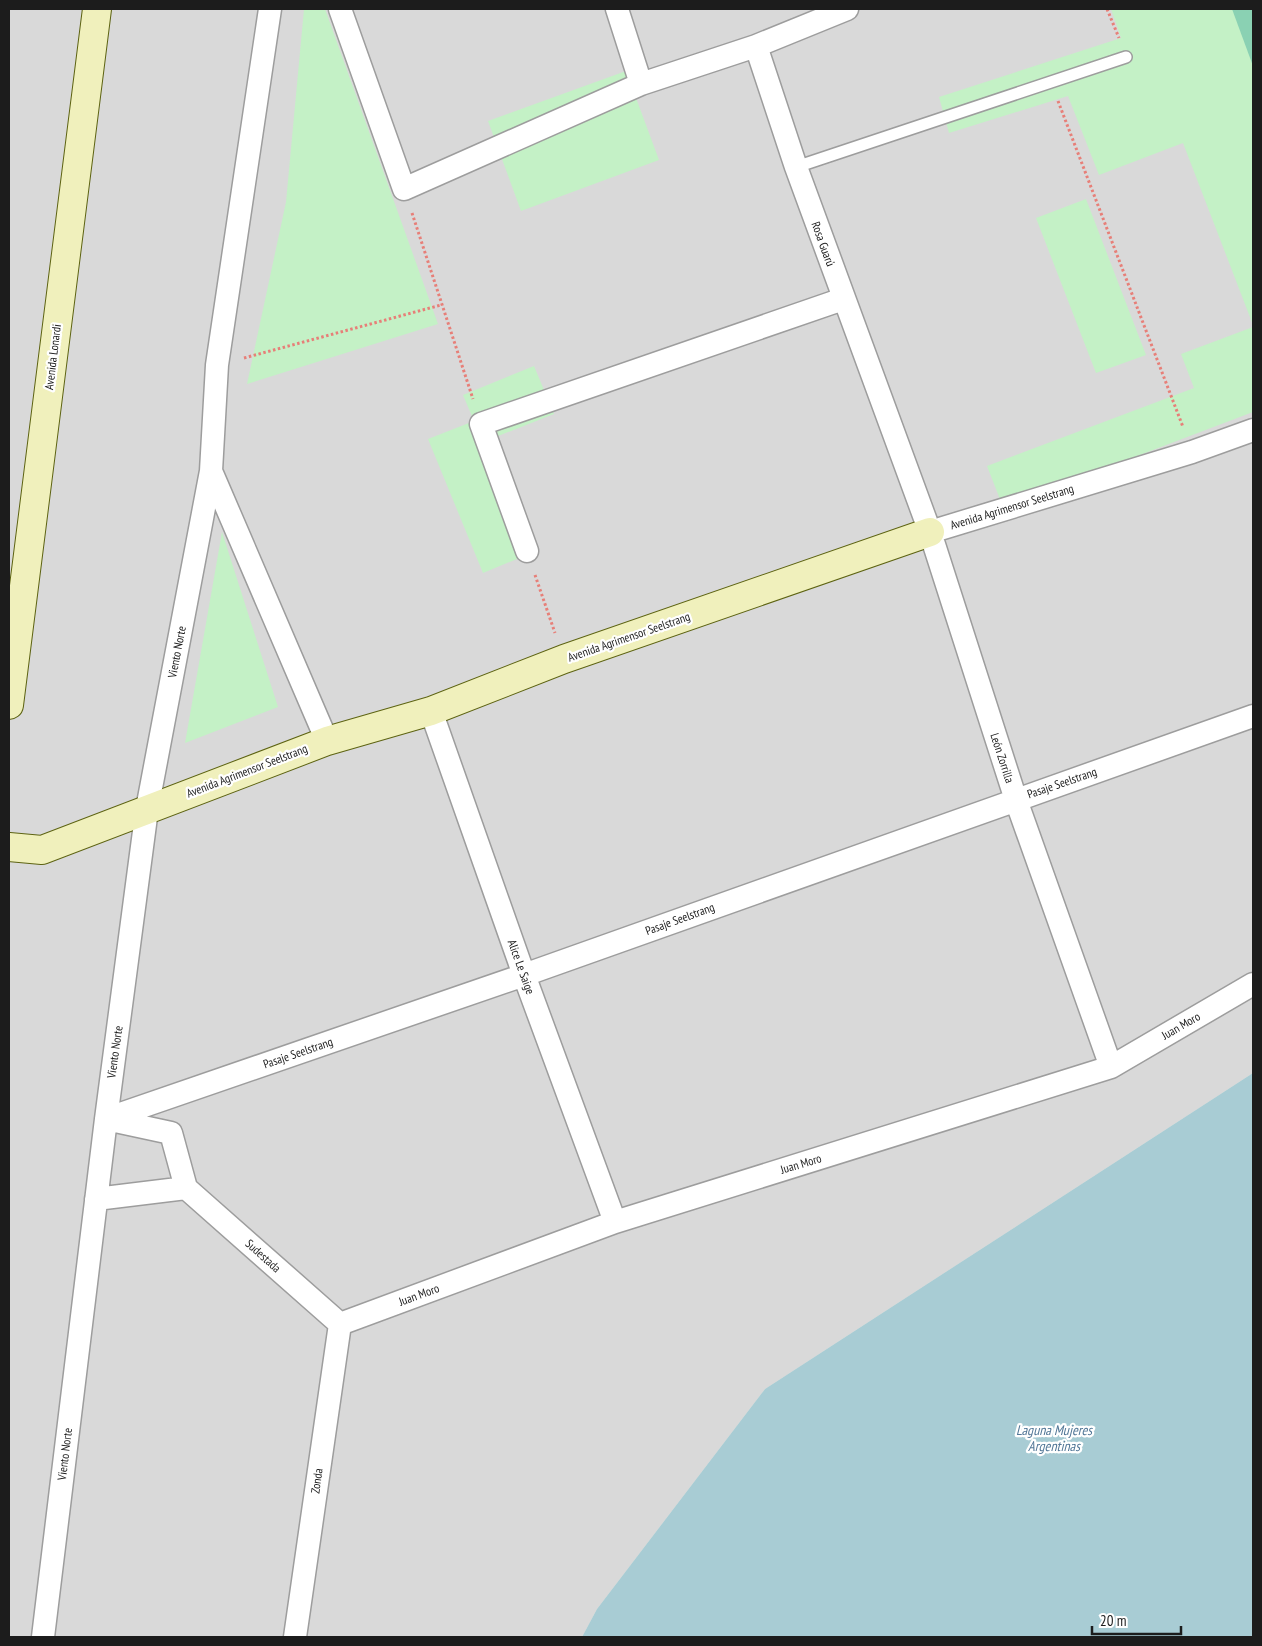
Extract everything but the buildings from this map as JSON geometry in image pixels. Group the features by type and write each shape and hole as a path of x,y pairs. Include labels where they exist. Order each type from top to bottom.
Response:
{"street":[{"name":"Avenida Lonardi","path":"9,705 97,9"},
{"name":"Viento Norte","path":"43,1637 106,1119 147,809 211,471 217,365 270,9"},
{"path":"340,9 404,189 641,84 756,46 847,9"},
{"path":"617,9 641,84"},
{"name":"Rosa Guarú","path":"756,46 796,168 843,300 930,532"},
{"path":"527,551 482,424 843,300"},
{"name":"Avenida Agrimensor Seelstrang","path":"9,847 42,850 327,741 430,711 564,659 930,532 1192,452 1253,430"},
{"path":"211,471 327,741"},
{"name":"León Zorrilla","path":"930,532 1016,800 1111,1067"},
{"name":"Alice Le Saige","path":"430,711 615,1222"},
{"name":"Pasaje Seelstrang","path":"106,1119 524,975 1253,716"},
{"name":"Juan Moro","path":"340,1324 615,1222 1111,1067 1253,984"},
{"path":"96,1199 186,1188 171,1133 106,1119"},
{"name":"Sudestada","path":"186,1188 340,1324"},
{"name":"Zonda","path":"295,1637 340,1324"}],"lane":[{"path":"796,168 1126,57"}],"path":[{"path":"1107,9 1126,57"},
{"path":"1051,82 1192,452"},
{"path":"404,189 482,424"},
{"path":"217,365 441,305"},
{"path":"527,551 564,659"}],"shaded area":[{"path":"9,9 1253,9 1253,1073 765,1389 597,1609 582,1637 9,1637"}],"green space":[{"path":"304,9 325,9 438,324 247,384 286,202"},
{"path":"1111,9 1253,9 1253,325 1183,143 1099,175 1068,96 949,133 939,97 1121,38"},
{"path":"1232,9 1253,9 1253,66"},
{"path":"626,71 659,160 521,211 488,121"},
{"path":"1086,199 1146,355 1096,373 1036,218"},
{"path":"1253,327 1253,412 1003,507 987,466 1194,388 1181,354"},
{"path":"534,366 554,414 478,444 524,556 483,573 428,439 474,421 463,395"},
{"path":"222,532 278,707 185,743"}],"water":[{"name":"Laguna Mujeres Argentinas","path":"1253,1073 1253,1637 582,1637 597,1609 765,1389"}]}
